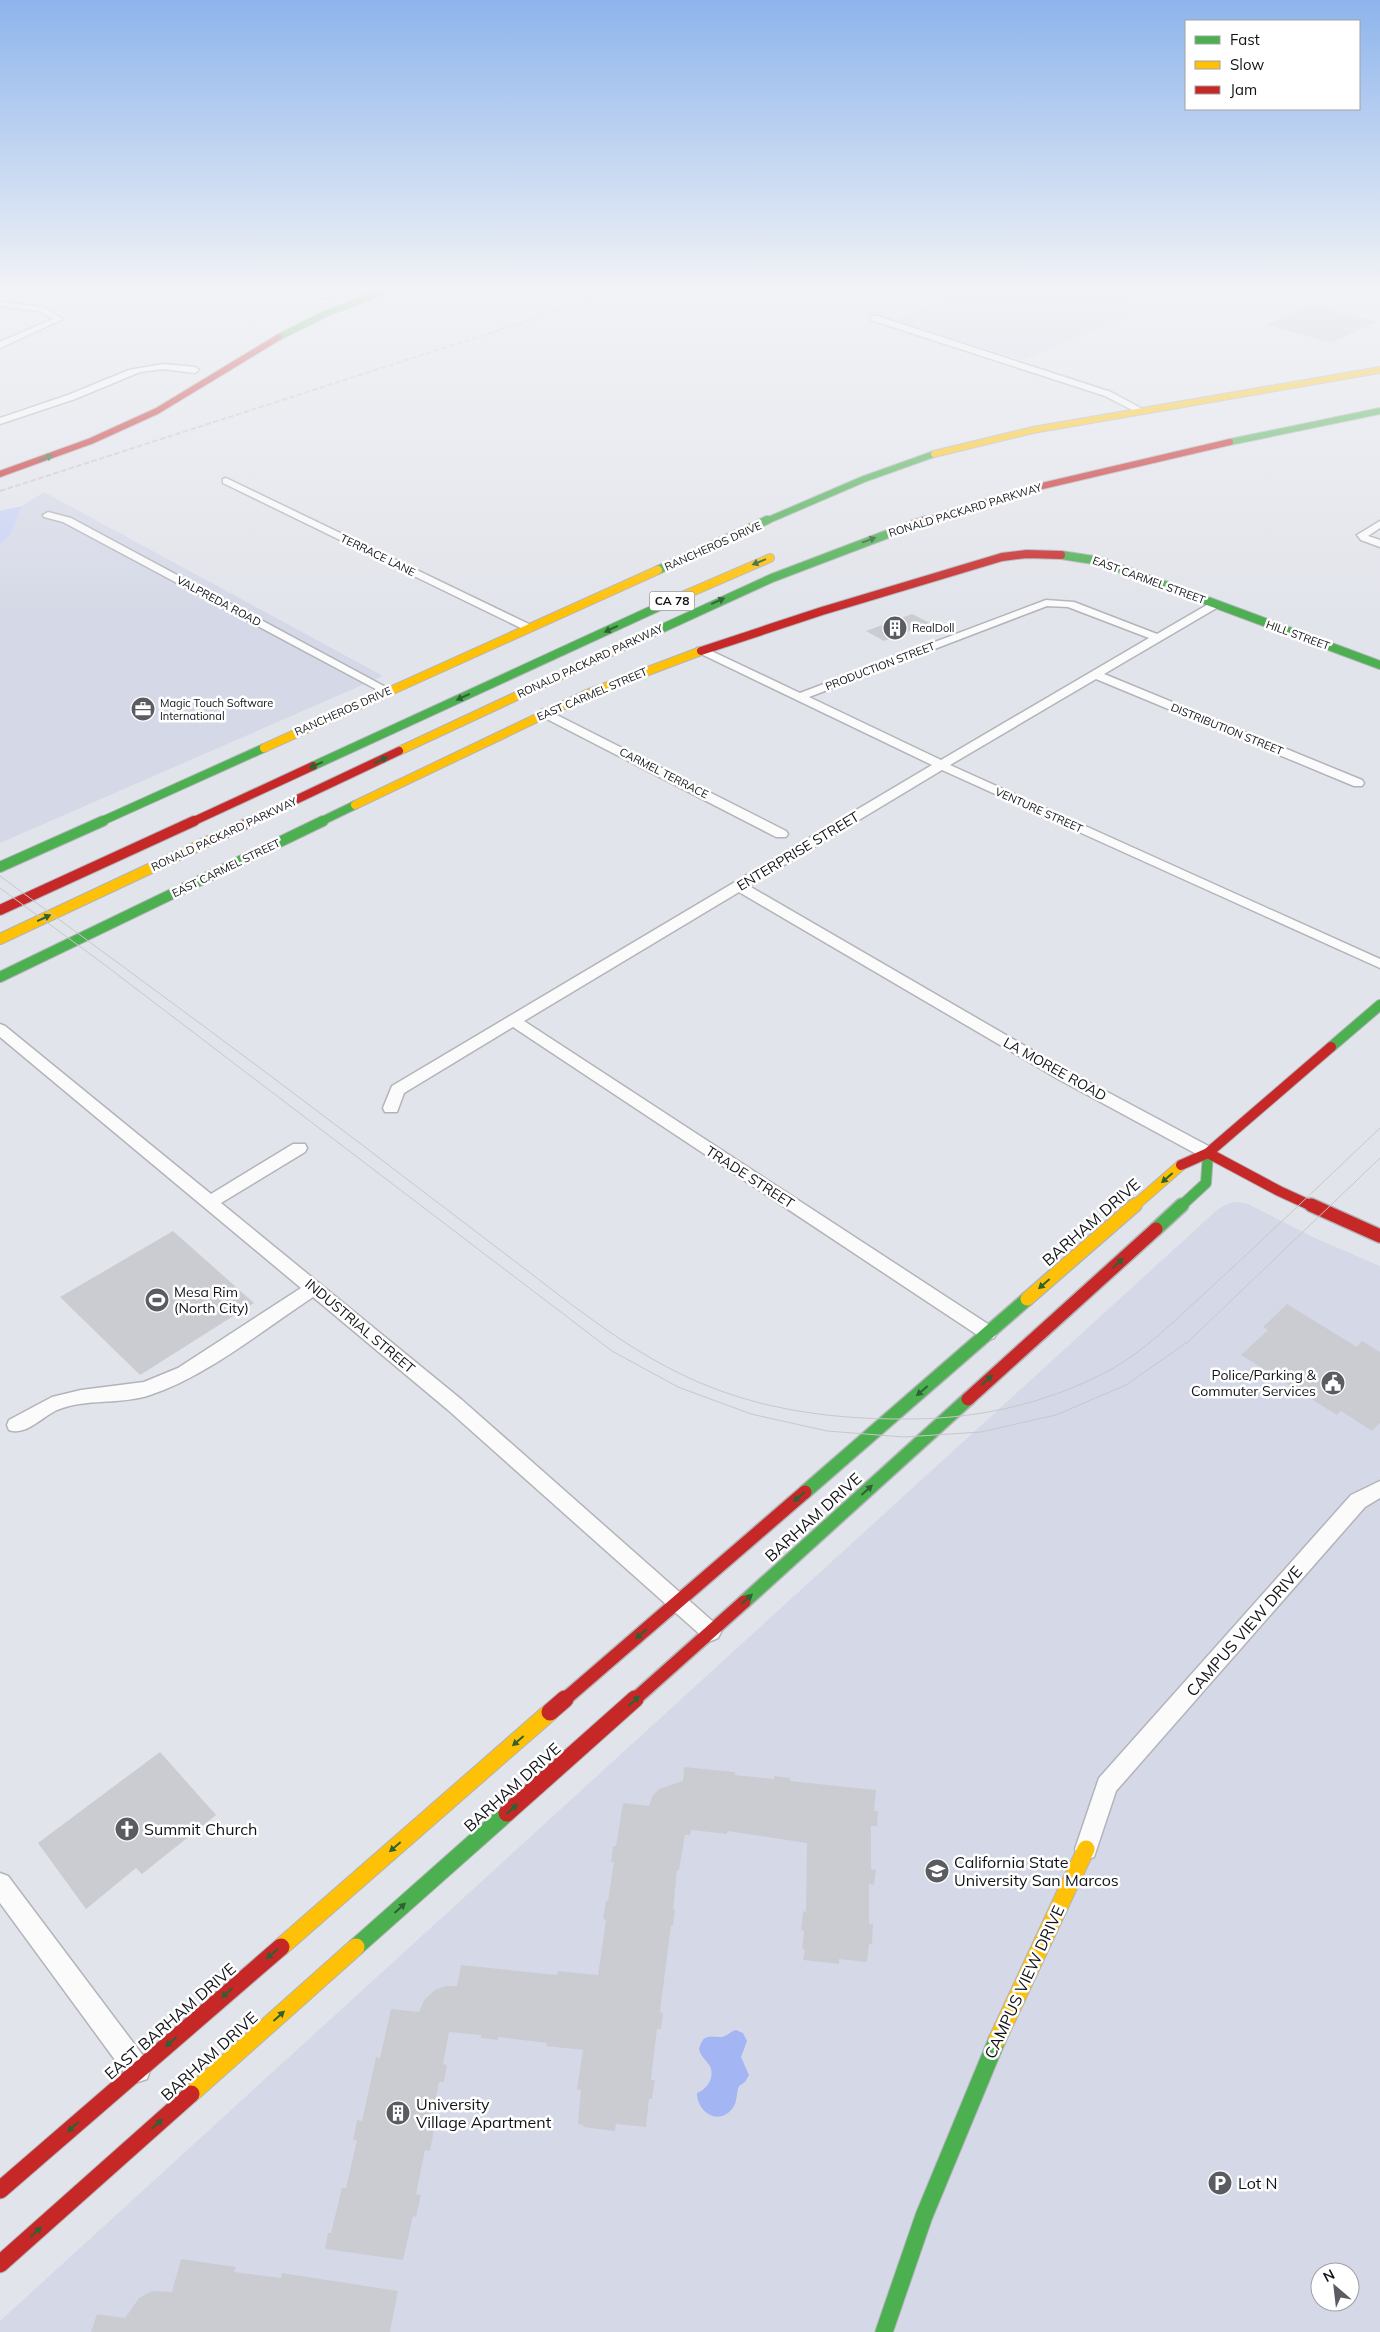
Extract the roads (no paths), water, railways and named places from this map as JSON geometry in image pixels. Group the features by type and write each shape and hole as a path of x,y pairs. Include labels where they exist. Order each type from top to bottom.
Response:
{"main road":[{"path":"0,474 111,432 183,396"},
{"name":"RANCHEROS DRIVE","path":"0,867 803,505 899,465 962,446 1229,396"},
{"name":"RONALD PACKARD PARKWAY","path":"0,939 698,611 820,557 924,520 1023,491 1126,465 1380,411"},
{"path":"1262,436 1380,420"},
{"name":"RONALD PACKARD PARKWAY","path":"0,910 690,592 782,553"},
{"name":"EAST CARMEL STREET","path":"0,978 546,713 701,650 1002,557 1023,553 1065,554 1100,561 1216,604"},
{"name":"HILL STREET","path":"1216,604 1380,665"},
{"name":"RANCHEROS DRIVE","path":"0,862 80,830"},
{"name":"BARHAM DRIVE","path":"252,1971 1181,1165 1208,1152 1380,1005"},
{"name":"BARHAM DRIVE","path":"0,2264 711,1632 1206,1183 1208,1152"},
{"name":"LA MOREE ROAD","path":"1208,1152 1279,1191 1380,1236"},
{"name":"CAMPUS VIEW DRIVE","path":"884,2332 924,2216 998,2036 1086,1849"},
{"name":"EAST BARHAM DRIVE","path":"0,2190 252,1971"}],"street":[{"path":"0,421 74,396"},
{"path":"1112,396 1141,411"},
{"name":"TERRACE LANE","path":"226,481 529,628"},
{"name":"VALPREDA ROAD","path":"48,515 67,520 387,692"},
{"path":"1380,524 1362,535 1380,544"},
{"name":"PRODUCTION STREET","path":"798,696 1046,603 1070,604 1158,638"},
{"name":"ENTERPRISE STREET","path":"392,1108 397,1090 941,765 1216,604"},
{"name":"VENTURE STREET","path":"701,650 941,765 1380,964"},
{"name":"DISTRIBUTION STREET","path":"1095,675 1358,783"},
{"name":"CARMEL TERRACE","path":"546,713 781,834"},
{"name":"LA MOREE ROAD","path":"738,886 1063,1075 1208,1152"},
{"name":"TRADE STREET","path":"513,1020 988,1333"},
{"name":"INDUSTRIAL STREET","path":"0,1029 455,1405 711,1632"},
{"path":"210,1202 299,1148"},
{"path":"16,1425 52,1404 81,1397 146,1389 184,1374 314,1288"},
{"name":"CAMPUS VIEW DRIVE","path":"1086,1849 1107,1785 1358,1501 1380,1489"},
{"path":"0,1884 138,2070"}],"water":[{"path":"736,2030 743,2033 747,2041 741,2057 749,2075 745,2082 739,2086 732,2109 726,2114 715,2116 704,2111 698,2100 697,2093 707,2086 711,2079 710,2066 699,2049 702,2041 707,2037 723,2037"}],"tram line":[{"path":"0,876 265,1072 569,1303 614,1335 687,1377 735,1396 782,1408 829,1415 877,1419 954,1417 1007,1408 1059,1393 1084,1383 1134,1355 1159,1335 1380,1128"},
{"path":"0,888 97,959 612,1351 678,1387 751,1414 827,1431 904,1437 981,1432 1056,1415 1126,1385 1189,1341 1380,1158"}],"railway":[{"path":"0,491 295,396"}],"place":[{"name":"RealDoll","path":"895,628"},
{"name":"Magic Touch Software International","path":"143,709"},
{"name":"Mesa Rim (North City)","path":"157,1300"},
{"name":"Police/Parking & Commuter Services","path":"1333,1383"},
{"name":"Summit Church","path":"127,1829"},
{"name":"California State University San Marcos","path":"937,1871"},
{"name":"University Village Apartment","path":"398,2113"},
{"name":"Lot N","path":"1220,2183"}]}
